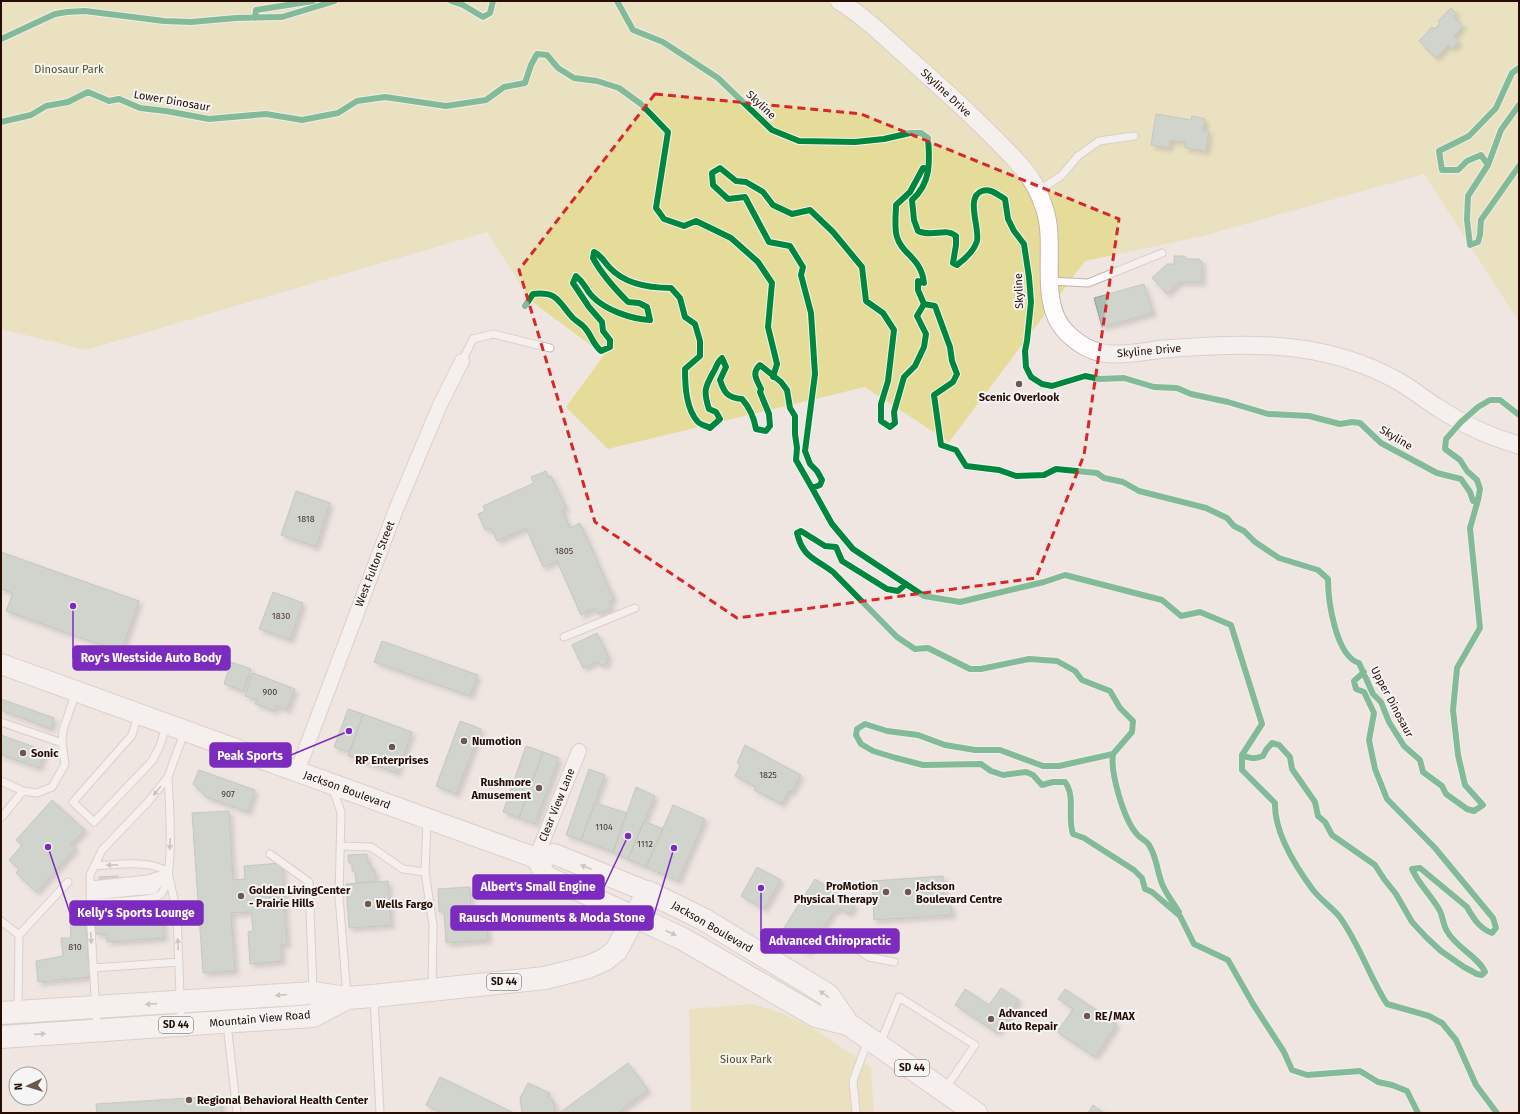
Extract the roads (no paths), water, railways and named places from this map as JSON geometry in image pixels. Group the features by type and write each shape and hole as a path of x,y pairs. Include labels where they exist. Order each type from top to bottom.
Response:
{"main road":[{"name":"Jackson Boulevard","path":"1,664 76,690 331,785 536,858 554,854 648,892 703,919 828,996 848,1024 976,1113"},
{"name":"Jackson Boulevard","path":"536,858 546,876 684,939 816,1016 848,1024"},
{"name":"Mountain View Road","path":"10,1013 313,993 347,998 545,978 588,967 604,960 616,951 636,917 648,892"},
{"name":"Mountain View Road","path":"1,1037 313,1016 347,998"}],"street":[{"name":"Skyline Drive","path":"839,1 873,27 943,89 1022,167 1038,191 1049,227 1050,297 1057,322 1078,343 1089,349 1110,354 1245,345 1279,347 1319,352 1348,358 1383,373 1407,386 1461,422 1488,435 1519,445"},
{"name":"West Fulton Street","path":"296,772 395,512 439,407 462,361"},
{"name":"Clear View Lane","path":"536,858 579,752"}],"lane":[{"path":"1038,191 1061,176 1078,156 1099,141 1134,136"},
{"path":"1050,281 1088,283 1162,253"},
{"path":"462,361 472,339 493,334 550,348"},
{"path":"564,637 635,608"},
{"path":"1,781 24,791 37,793 52,787 65,764 62,743 68,711 76,690"},
{"path":"139,714 132,735 73,802 94,822 152,761 160,746 176,727"},
{"path":"1,722 62,743"},
{"path":"176,727 168,777 171,822 168,872 176,914 181,1025"},
{"path":"97,1030 90,875 102,850 148,802 168,777"},
{"path":"331,785 341,812 339,897 347,998"},
{"path":"1,818 24,791"},
{"path":"427,819 425,872 432,924 432,990"},
{"path":"340,846 371,847 403,869 425,872"},
{"path":"270,854 309,882 313,993"},
{"path":"94,866 137,864 162,868 168,872"},
{"path":"90,893 148,879 168,872"},
{"path":"90,893 154,890 168,872"},
{"path":"10,1013 19,935 68,882"},
{"path":"1,921 19,935"},
{"path":"836,936 869,957 894,962"},
{"path":"93,968 179,962"},
{"path":"373,996 380,1113"},
{"path":"856,1113 853,1081 899,997 975,1044 944,1091"},
{"path":"227,1022 237,1113"}],"place":[{"name":"Scenic Overlook","path":"1019,384"},
{"name":"Roy's Westside Auto Body","path":"73,606"},
{"name":"Peak Sports","path":"349,731"},
{"name":"Numotion","path":"464,741"},
{"name":"RP Enterprises","path":"392,747"},
{"name":"Sonic","path":"23,753"},
{"name":"Rushmore Amusement","path":"539,788"},
{"name":"Albert's Small Engine","path":"628,836"},
{"name":"Kelly's Sports Lounge","path":"48,847"},
{"name":"Rausch Monuments & Moda Stone","path":"674,848"},
{"name":"Advanced Chiropractic","path":"761,888"},
{"name":"ProMotion Physical Therapy","path":"886,892"},
{"name":"Jackson Boulevard Centre","path":"908,892"},
{"name":"Golden LivingCenter - Prairie Hills","path":"241,896"},
{"name":"Wells Fargo","path":"368,904"},
{"name":"RE/MAX","path":"1087,1016"},
{"name":"Advanced Auto Repair","path":"991,1019"},
{"name":"Regional Behavioral Health Center","path":"189,1100"}],"park label":[{"name":"Dinosaur Park","path":"69,69"},
{"name":"Sioux Park","path":"746,1059"}]}
